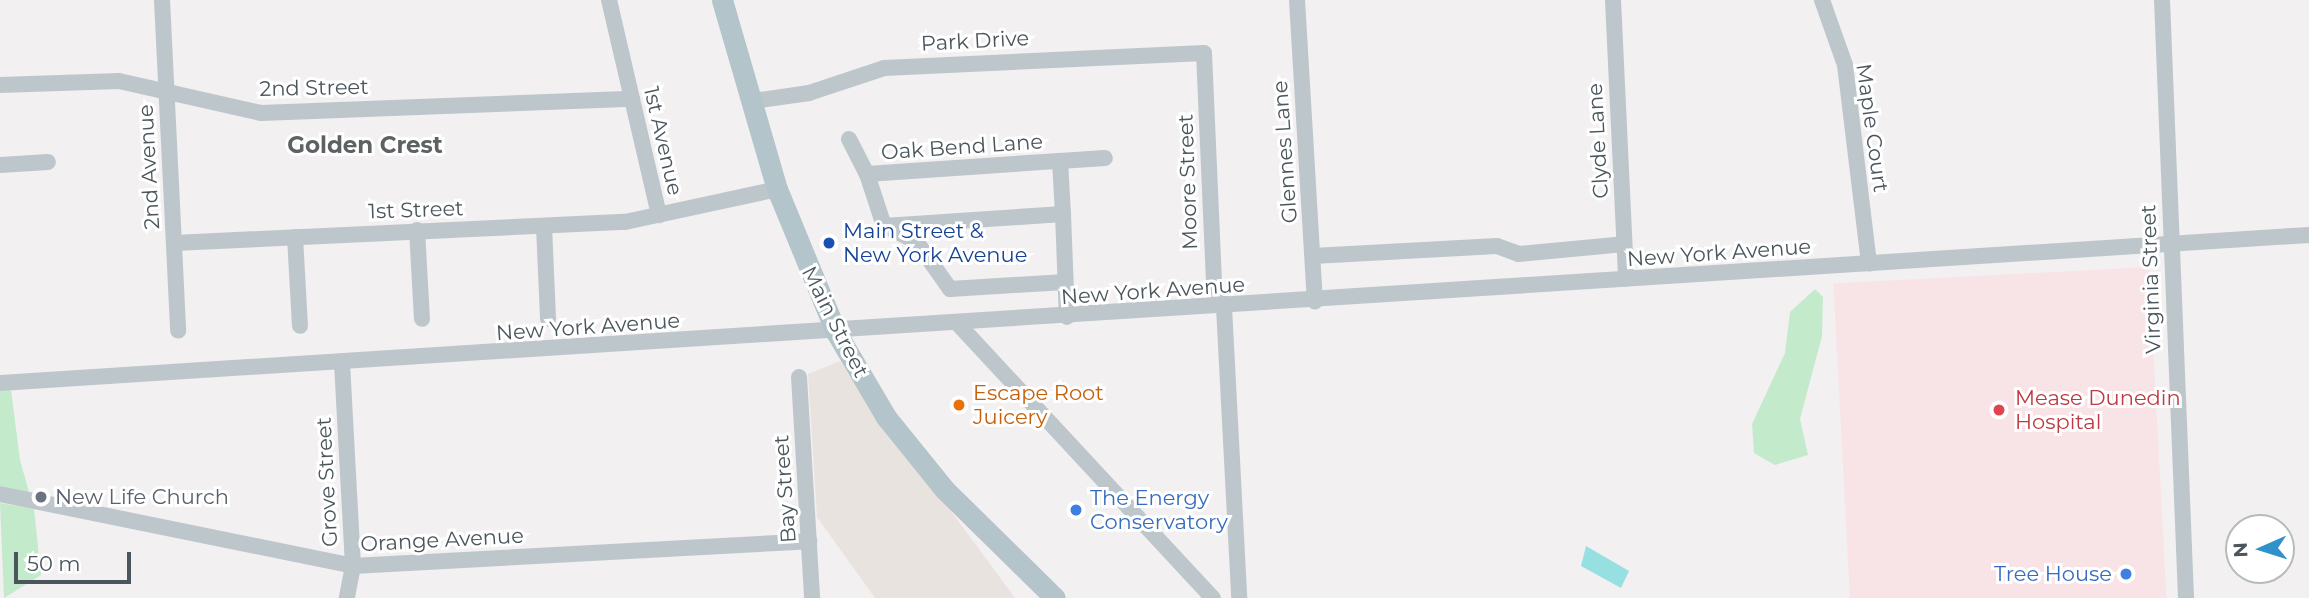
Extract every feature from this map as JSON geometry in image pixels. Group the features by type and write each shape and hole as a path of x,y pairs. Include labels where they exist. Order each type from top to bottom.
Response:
{"main road":[{"name":"Main Street","path":"722,0 776,189 836,332 886,417 946,490 1048,595"}],"street":[{"name":"2nd Avenue","path":"162,0 178,331"},
{"name":"1st Avenue","path":"609,0 659,215 776,189"},
{"name":"Glennes Lane","path":"1297,0 1315,301"},
{"name":"Clyde Lane","path":"1613,0 1626,279"},
{"name":"Maple Court","path":"1822,0 1845,65 1869,264"},
{"name":"Virginia Street","path":"2162,0 2186,598"},
{"name":"Park Drive","path":"752,101 809,93 884,68 1204,53"},
{"name":"Moore Street","path":"1204,53 1214,284 1224,307 1238,598"},
{"name":"2nd Street","path":"0,85 119,81 261,113 632,99"},
{"name":"Oak Bend Lane","path":"849,139 867,174 884,226"},
{"name":"Oak Bend Lane","path":"867,174 1105,158"},
{"name":"Oak Bend Lane","path":"1060,161 1067,317"},
{"path":"0,165 48,162"},
{"path":"884,226 1063,214"},
{"name":"1st Street","path":"174,243 544,226 659,215"},
{"path":"544,226 548,319"},
{"path":"884,226 916,241 950,289 1065,282"},
{"path":"417,230 422,319"},
{"name":"New York Avenue","path":"0,383 959,325 2309,235"},
{"path":"295,237 300,326"},
{"path":"1313,256 1497,246 1519,254 1624,244"},
{"path":"959,325 1213,598"},
{"name":"Grove Street","path":"342,363 353,566 347,598"},
{"name":"Bay Street","path":"799,377 812,598"},
{"name":"Orange Avenue","path":"0,494 353,566 809,541"}],"shaded area":[{"name":"Mease Dunedin Hospital","path":"2149,267 2166,598 1850,598 1833,284"},
{"path":"840,361 1015,598 875,598 817,517 808,374"}],"green space":[{"path":"1815,289 1823,297 1822,336 1800,419 1808,455 1775,465 1754,453 1752,424 1785,353 1790,312"},
{"path":"11,390 20,460 29,492 0,486 0,391"},
{"path":"0,503 34,509 41,575 4,598"}],"water":[{"path":"1586,546 1629,571 1621,588 1581,566"}],"place":[{"name":"Main Street & New York Avenue","path":"829,243"},
{"name":"Escape Root Juicery","path":"959,405"},
{"name":"Mease Dunedin Hospital","path":"1999,410"},
{"name":"New Life Church","path":"41,497"},
{"name":"The Energy Conservatory","path":"1076,510"},
{"name":"Tree House","path":"2126,574"}],"district":[{"name":"Golden Crest","path":"365,145"}]}
